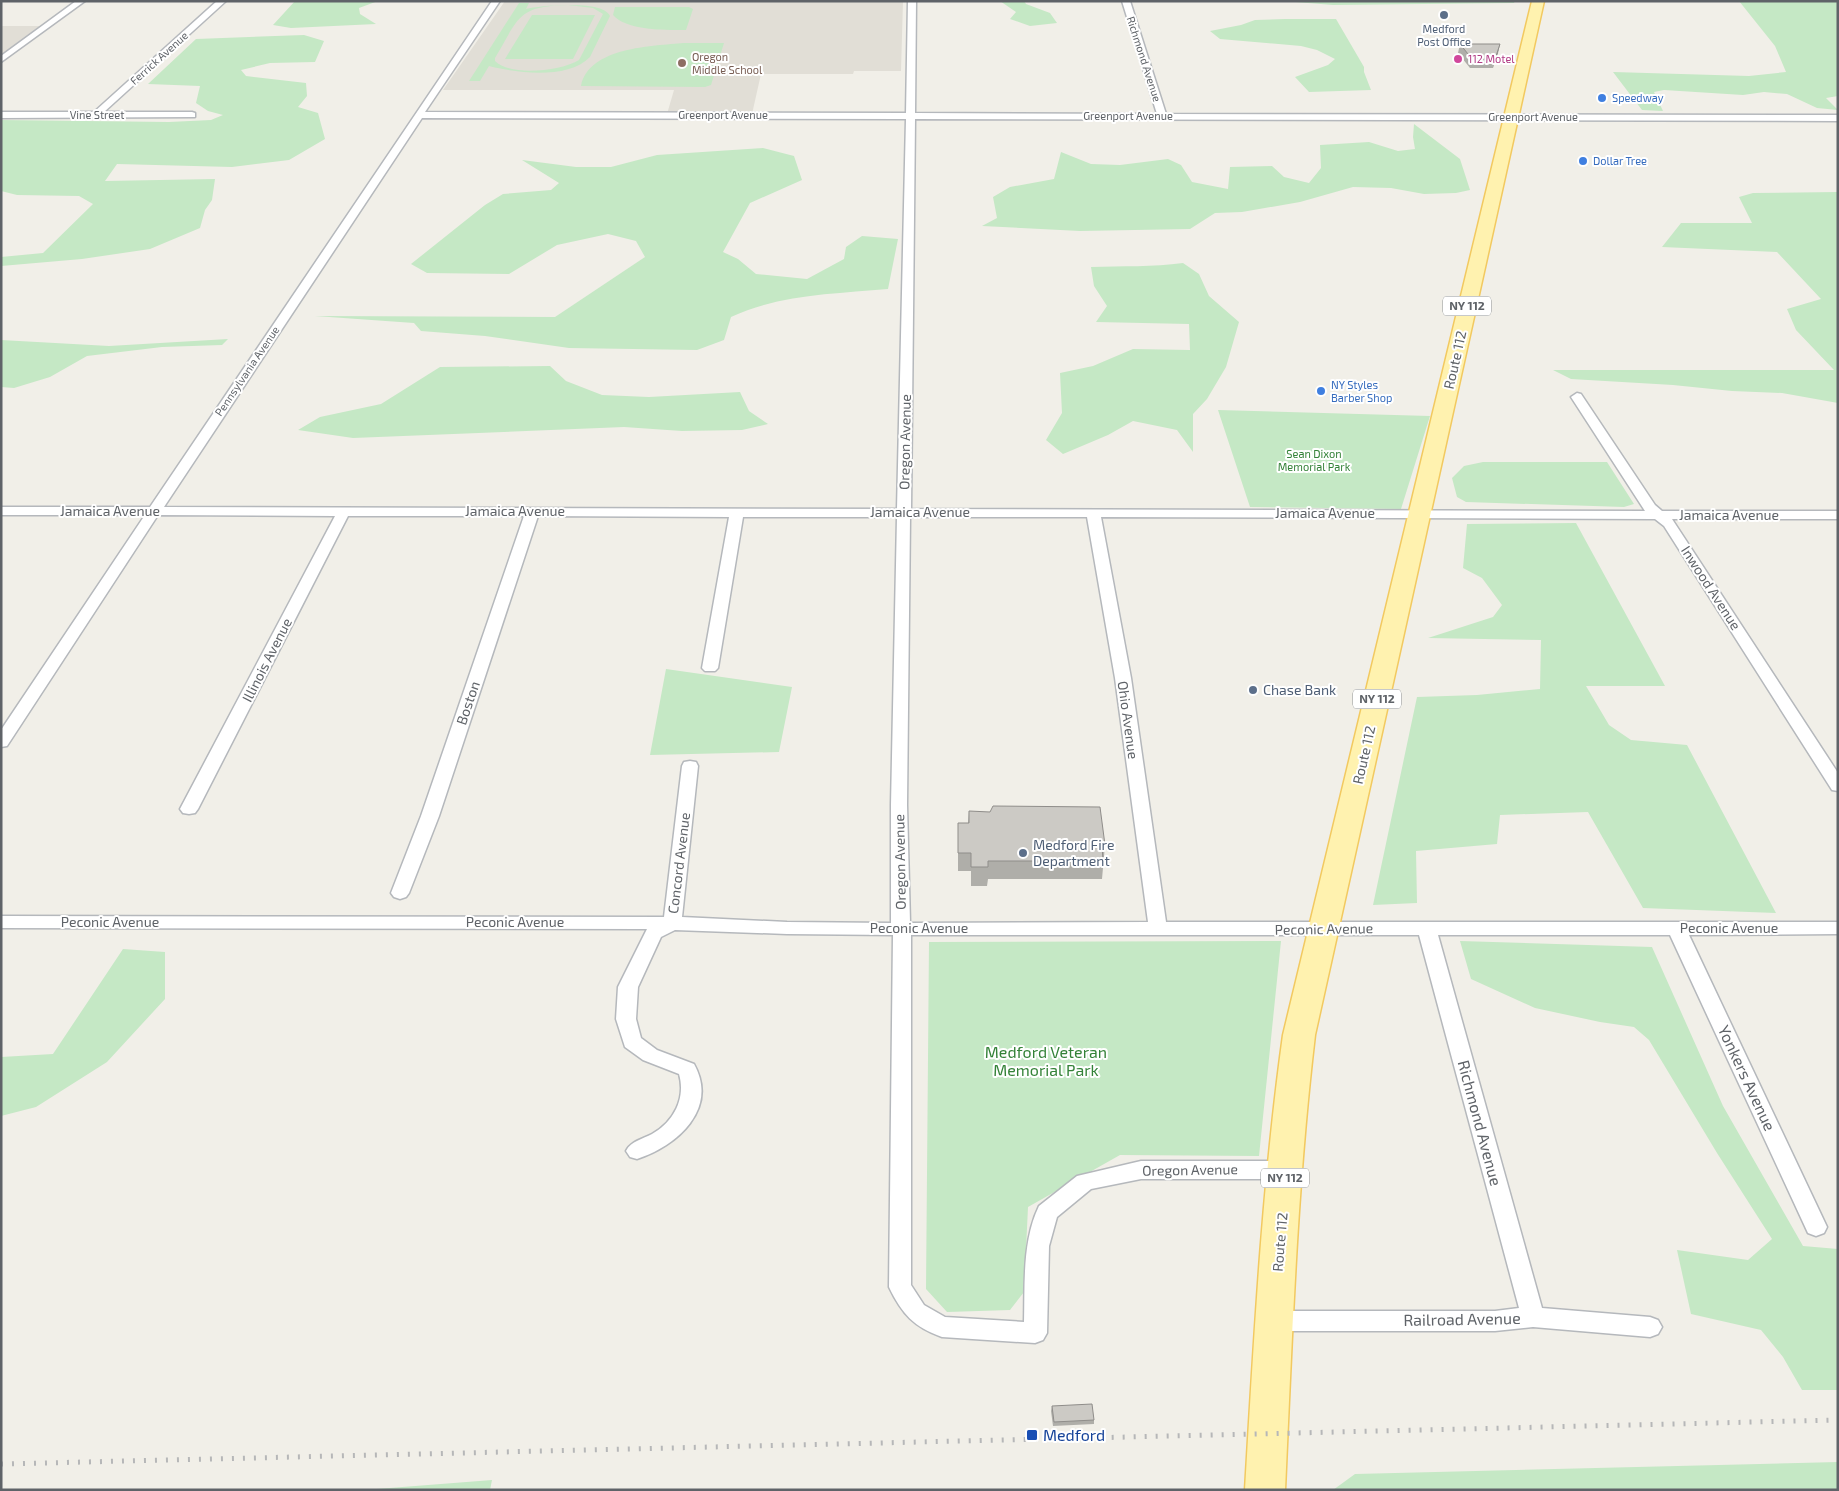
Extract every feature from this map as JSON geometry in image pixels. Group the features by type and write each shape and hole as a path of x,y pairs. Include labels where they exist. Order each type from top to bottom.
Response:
{"main road":[{"name":"Route 112","path":"1265,1490 1274,1321 1290,1104 1295,1063 1324,929 1538,1"}],"street":[{"path":"1,60 81,1"},
{"name":"Ferrick Avenue","path":"96,115 222,1"},
{"name":"Pennsylvania Avenue","path":"1,742 418,115 496,1"},
{"name":"Oregon Avenue","path":"912,1 899,909 902,928 900,1287 916,1312 942,1327 1035,1333 1038,1246 1048,1212 1085,1182 1141,1170 1286,1170"},
{"name":"Richmond Avenue","path":"1126,1 1162,116"},
{"name":"Vine Street","path":"1,115 192,115"},
{"name":"Greenport Avenue","path":"418,115 1838,118"},
{"name":"Inwood Avenue","path":"1577,397 1650,508 1669,523 1838,786"},
{"name":"Jamaica Avenue","path":"1,511 1838,515"},
{"name":"Illinois Avenue","path":"190,809 344,511"},
{"name":"Boston","path":"400,893 430,816 533,512"},
{"path":"710,668 737,512"},
{"name":"Ohio Avenue","path":"1093,512 1124,685 1158,928"},
{"name":"Concord Avenue","path":"637,1151 671,1132 688,1112 692,1081 687,1068 650,1055 632,1042 626,1019 628,987 632,978 654,933 672,922 690,766"},
{"name":"Peconic Avenue","path":"1,922 672,922 786,928 1838,928"},
{"name":"Yonkers Avenue","path":"1677,928 1816,1228"},
{"name":"Richmond Avenue","path":"1427,929 1533,1317"},
{"name":"Railroad Avenue","path":"1274,1321 1495,1321 1533,1317 1650,1328"}],"shaded area":[{"name":"Oregon Middle School","path":"505,1 903,1 901,71 854,71 853,74 761,74 752,114 667,114 674,90 443,90"},
{"path":"1,26 47,26 1,60"}],"green space":[{"path":"295,1 378,1 359,8 360,14 376,24 291,28 273,25"},
{"path":"1000,1 1024,1 1026,4 1050,13 1057,23 1030,26 1010,19 1016,12"},
{"path":"1283,1 1515,1 1514,3 1333,5"},
{"path":"1739,1 1838,1 1838,96 1826,98 1838,110 1817,108 1787,94 1764,92 1743,95 1664,90 1654,92 1663,111 1642,110 1613,72 1749,76 1786,72 1775,46"},
{"path":"519,3 529,3 526,9 566,5 538,8 529,12 521,17 509,33 495,61 502,66 524,71 561,67 579,60 603,14 593,8 568,5 597,8 605,11 610,16 590,57 580,64 569,69 541,73 513,71 489,66 480,81 469,81"},
{"path":"615,7 689,7 693,9 686,30 668,30 637,27 628,24 613,15"},
{"path":"532,15 595,15 573,59 505,59"},
{"path":"1336,19 1364,67 1371,90 1309,92 1295,77 1328,65 1335,59 1317,50 1301,46 1220,39 1210,31 1241,25 1255,20"},
{"path":"304,35 324,41 315,62 270,63 241,70 246,76 306,83 307,96 298,107 318,113 325,139 289,160 232,167 117,164 105,181 215,179 212,200 205,210 200,228 150,249 82,259 1,266 1,257 43,253 93,204 79,196 17,195 1,191 1,120 169,122 211,120 223,115 208,111 196,103 200,86 148,84 196,39"},
{"path":"684,43 724,43 711,85 705,87 581,86 586,73 596,63 609,56 639,48"},
{"path":"1414,124 1460,159 1470,190 1456,193 1424,194 1391,188 1353,187 1300,202 1242,212 1215,213 1190,229 1080,231 982,226 997,218 993,197 1010,187 1054,179 1061,152 1091,164 1120,165 1168,159 1181,165 1192,182 1228,189 1230,167 1272,166 1284,177 1309,183 1321,168 1320,145 1369,142 1398,151 1415,149 1413,137"},
{"path":"763,148 794,156 802,180 750,203 723,252 738,259 756,274 807,279 844,259 846,247 862,236 898,239 888,289 808,296 750,309 731,317 724,340 697,350 569,348 485,336 421,331 414,323 315,316 555,317 645,257 636,241 608,234 557,245 509,274 427,273 411,264 485,205 503,194 551,190 559,183 522,160 576,167 611,167 657,155"},
{"path":"1838,192 1838,403 1782,393 1571,379 1553,370 1834,370 1796,330 1787,309 1821,299 1777,252 1662,247 1681,223 1752,223 1739,197 1753,193"},
{"path":"1183,263 1199,274 1209,296 1239,322 1226,367 1207,399 1193,414 1193,452 1177,430 1133,421 1108,435 1063,454 1046,440 1062,413 1060,373 1093,366 1133,349 1190,350 1189,324 1096,322 1107,306 1094,286 1091,267 1149,266"},
{"path":"228,339 222,345 162,347 87,356 50,377 14,388 1,387 1,340 109,346"},
{"path":"550,366 566,381 602,395 649,397 740,392 749,411 768,424 742,430 682,431 624,427 353,438 298,430 320,417 381,404 440,367"},
{"name":"Sean Dixon Memorial Park","path":"1218,410 1430,416 1401,509 1250,507"},
{"path":"1483,462 1607,462 1634,504 1624,507 1466,502 1457,497 1452,478 1464,466"},
{"path":"1576,523 1665,686 1586,686 1609,725 1631,740 1687,745 1776,913 1643,908 1588,812 1500,815 1497,844 1416,851 1417,903 1373,905 1417,697 1477,695 1540,689 1541,640 1428,638 1493,617 1502,605 1482,578 1463,568 1467,524"},
{"path":"666,669 792,687 779,752 650,755"},
{"name":"Medford Veteran Memorial Park","path":"1281,941 1259,1156 1120,1155 1028,1207 1024,1292 1010,1310 947,1312 926,1289 929,942"},
{"path":"1460,941 1652,947 1723,1106 1803,1246 1838,1249 1838,1390 1802,1390 1783,1357 1761,1330 1691,1314 1677,1250 1748,1260 1772,1239 1717,1153 1649,1040 1634,1027 1535,1008 1471,979"},
{"path":"123,949 165,952 165,999 107,1062 36,1107 1,1116 1,1057 53,1054"},
{"path":"1838,1462 1838,1490 1333,1490 1355,1474"},
{"path":"492,1480 490,1490 364,1490"}],"building":[{"path":"1460,44 1500,44 1495,59 1472,59"},
{"name":"Medford Fire Department","path":"993,806 1100,807 1105,845 1102,845 1103,861 988,861 988,867 971,867 971,853 958,853 958,823 969,823 969,811 990,812"},
{"name":"Medford","path":"1092,1404 1094,1420 1054,1422 1052,1406"}],"railway":[{"path":"1,1464 1838,1420"}],"place":[{"name":"Medford Post Office","path":"1444,15"},
{"name":"112 Motel","path":"1458,59"},
{"name":"Oregon Middle School","path":"682,63"},
{"name":"Speedway","path":"1602,98"},
{"name":"Dollar Tree","path":"1583,161"},
{"name":"NY Styles Barber Shop","path":"1321,391"},
{"name":"Chase Bank","path":"1253,690"},
{"name":"Medford Fire Department","path":"1023,853"},
{"name":"Medford","path":"1032,1435"}]}
